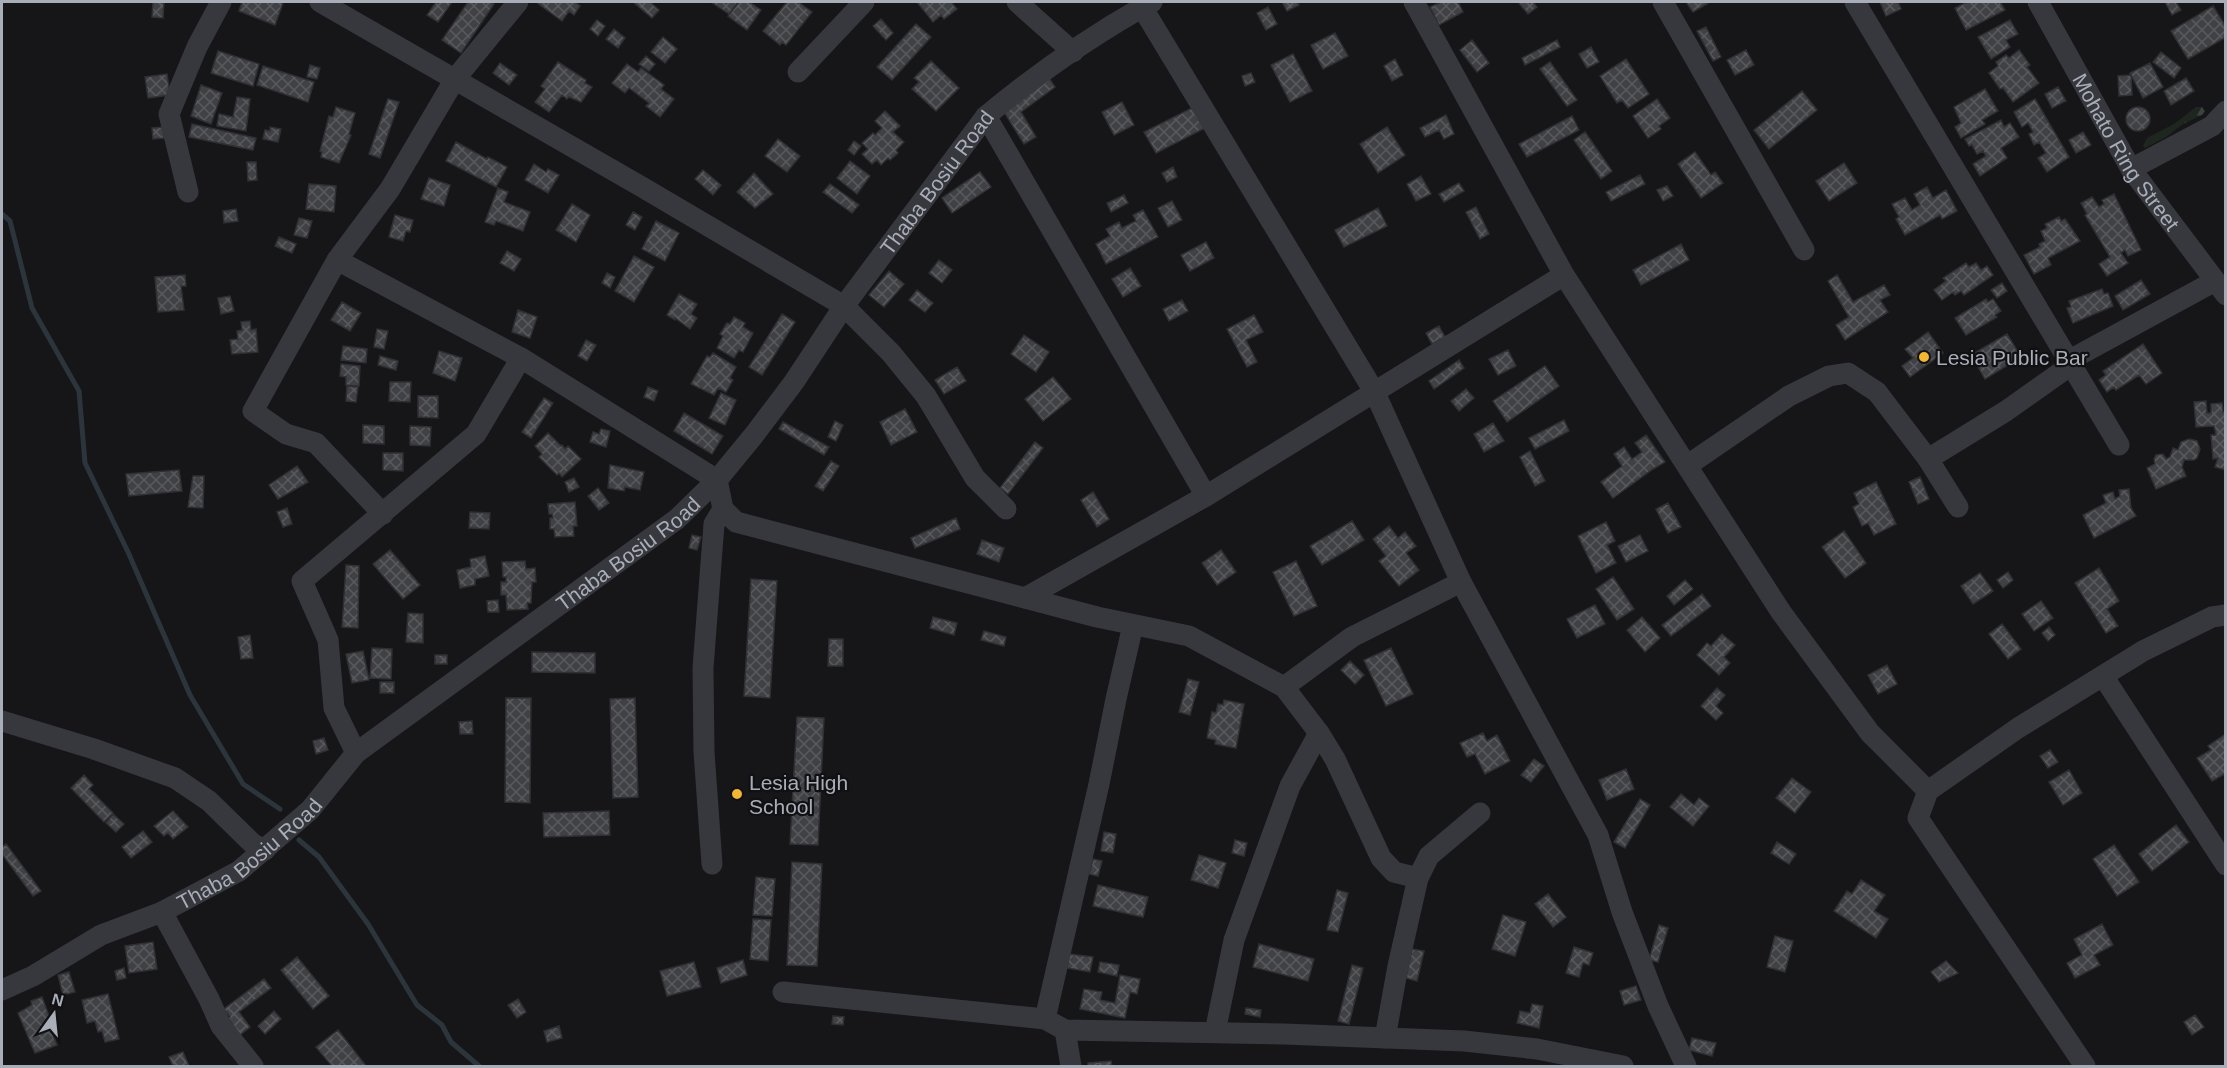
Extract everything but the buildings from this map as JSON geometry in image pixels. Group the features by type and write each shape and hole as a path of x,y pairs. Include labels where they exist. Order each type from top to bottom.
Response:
{"street":[{"path":"188,192 169,114 196,47 221,2"},
{"path":"320,2 844,306 898,362 926,396 975,478 1006,509"},
{"path":"383,514 316,443 286,434 253,411 338,260 390,189 455,79 518,2"},
{"path":"798,72 864,2"},
{"path":"1017,2 1073,52"},
{"path":"1414,2 1564,275 1788,622 1870,733 1928,791"},
{"path":"1663,2 1804,250"},
{"path":"1855,2 2119,445"},
{"name":"Mohato Ring Street","path":"2038,2 2131,170 2220,288"},
{"path":"1147,4 1375,393 1461,582 1598,835 1622,912 1665,1023 1686,1066"},
{"name":"Thaba Bosiu Road","path":"2,990 33,976 101,935 162,912 239,871 310,810 356,753 677,519 717,480 794,382 844,306 986,116 1015,92 1147,4"},
{"path":"2131,170 2212,126 2226,111"},
{"path":"986,116 1206,496"},
{"path":"338,260 521,358 717,480 723,509 736,522 1025,598 1133,625 1189,636 1284,687 1319,733 1335,759 1381,858 1394,872 1418,878"},
{"path":"1025,598 1206,496 1564,275"},
{"path":"1928,459 2006,411 2069,363 2220,288"},
{"path":"356,753 334,708 328,640 302,581 476,434 521,358"},
{"path":"1691,470 1789,396 1829,376 1848,373 1877,392 1928,459 1958,507"},
{"path":"712,864 704,752 703,668 714,524 723,509"},
{"path":"1284,687 1352,637 1461,582"},
{"path":"2085,1066 1918,818 1928,791 2018,728 2143,651 2212,617 2226,615"},
{"path":"1045,1019 1133,625"},
{"path":"2103,676 2218,837 2226,865"},
{"path":"2,721 94,749 175,778 209,801 253,844 264,850"},
{"path":"1215,1032 1234,940 1290,786 1319,733"},
{"path":"1385,1038 1398,966 1418,878 1429,855 1480,813"},
{"path":"162,912 221,1026 253,1066"},
{"path":"783,992 1045,1019 1065,1030 1215,1032 1464,1041 1537,1049 1623,1066"},
{"path":"1065,1030 1071,1066"}],"green space":[{"path":"2196,107 2202,107 2205,111 2202,115 2183,124 2166,137 2145,148 2143,146 2147,138 2174,124"}],"waterway":[{"path":"2,214 10,221 32,308 79,391 85,463 128,552 190,695 243,784 280,809"},
{"path":"299,840 319,857 368,924 417,1005 442,1025 451,1042 479,1066"}],"place":[{"name":"Lesia Public Bar","path":"1924,357"},
{"name":"Lesia High School","path":"737,794"}]}
